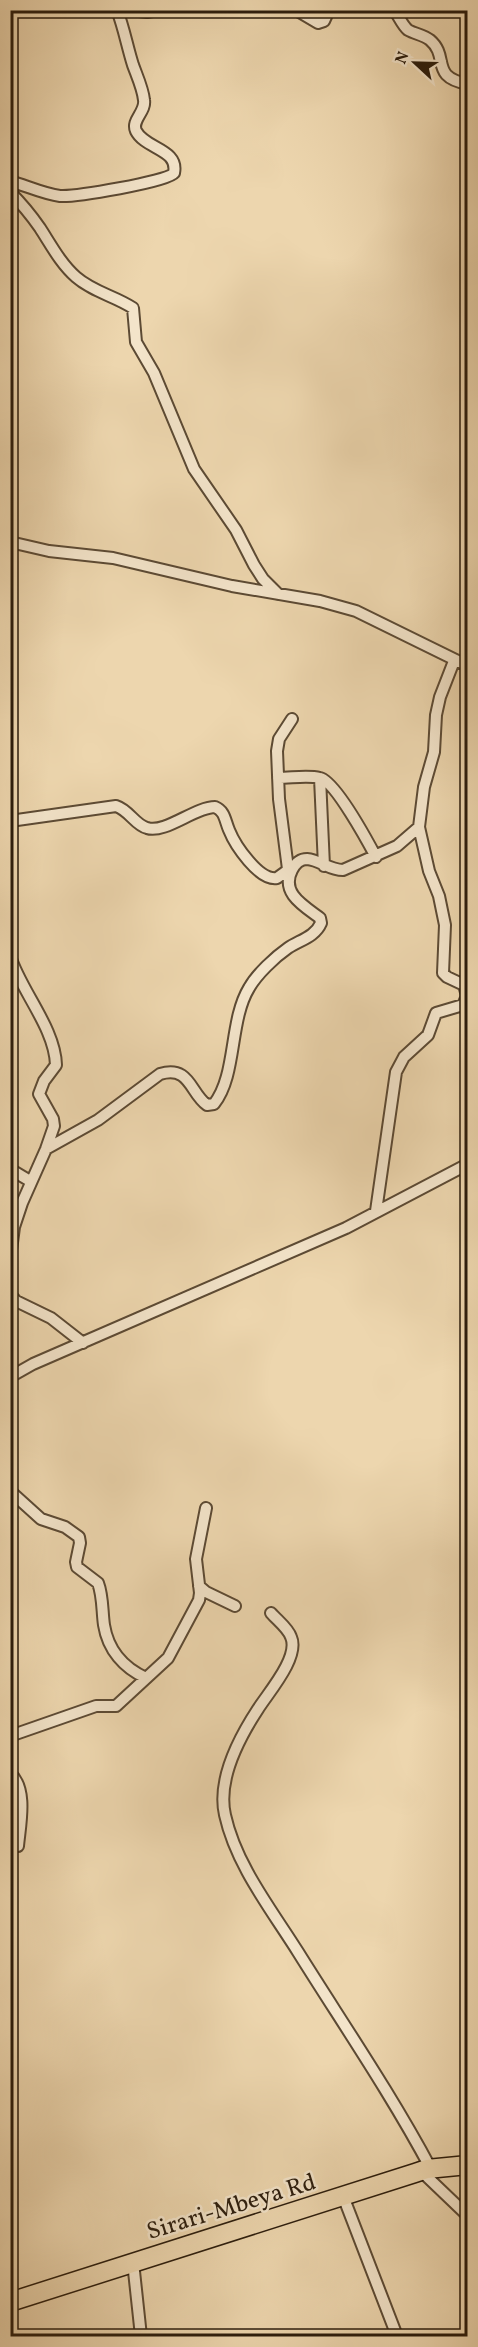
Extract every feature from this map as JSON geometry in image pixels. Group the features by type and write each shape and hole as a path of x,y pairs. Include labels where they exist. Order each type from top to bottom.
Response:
{"highway":[{"name":"Sirari-Mbeya Rd","path":"10,2302 426,2170 468,2165"}],"street":[{"path":"10,181 64,196 153,182 171,177 174,173 174,162 168,155 147,143 136,130 135,122 142,111 144,100 126,33 117,10"},
{"path":"131,10 147,12 158,10"},
{"path":"296,10 318,23 324,21 329,10"},
{"path":"394,10 409,30 430,40 434,45 439,53 442,71 448,78 468,84"},
{"path":"10,192 29,213 56,254 74,275 93,290 121,300 133,308 136,342 154,373 194,469 236,530 263,579 278,594"},
{"path":"10,542 49,551 113,558 232,586 320,601 356,611 468,666"},
{"path":"376,1211 388,1140 394,1081 399,1064 428,1035 436,1013 463,1005 467,996 464,986 443,973 445,925 419,827 424,787 434,752 436,715 440,697 454,661"},
{"path":"46,1149 98,1120 160,1074 166,1072 182,1076 194,1086 203,1102 207,1105 214,1104 221,1091 237,1019 250,986 277,957 314,934 321,923 320,918 292,895 288,882 292,867 278,778 278,742 292,719"},
{"path":"278,778 321,778 326,781 358,823 376,857"},
{"path":"321,778 324,866"},
{"path":"10,821 116,806 126,810 145,828 154,829 199,810 215,807 225,816 235,842 263,875 274,879 305,859 335,870 343,870 397,846 419,827"},
{"path":"10,956 29,998 42,1018 56,1060 54,1070 44,1081 39,1094 53,1119 52,1133 30,1181 14,1227 10,1258"},
{"path":"10,1377 33,1364 170,1303 306,1247 468,1164"},
{"path":"10,1169 30,1181"},
{"path":"10,1294 16,1302 51,1318 83,1343"},
{"path":"10,1491 41,1519 65,1527 79,1538 77,1568 98,1583 104,1628 110,1644 129,1670 146,1678"},
{"path":"10,1736 96,1706 116,1706 168,1658 199,1600 196,1559 206,1508"},
{"path":"198,1586 234,1606"},
{"path":"271,1613 291,1635 293,1646 280,1677 270,1695 258,1708 240,1742 227,1774 224,1813 230,1834 262,1896 332,2007 366,2056 426,2170 468,2216"},
{"path":"10,1773 17,1780 20,1791 18,1846"},
{"path":"343,2196 397,2337"},
{"path":"133,2262 141,2337"}]}
